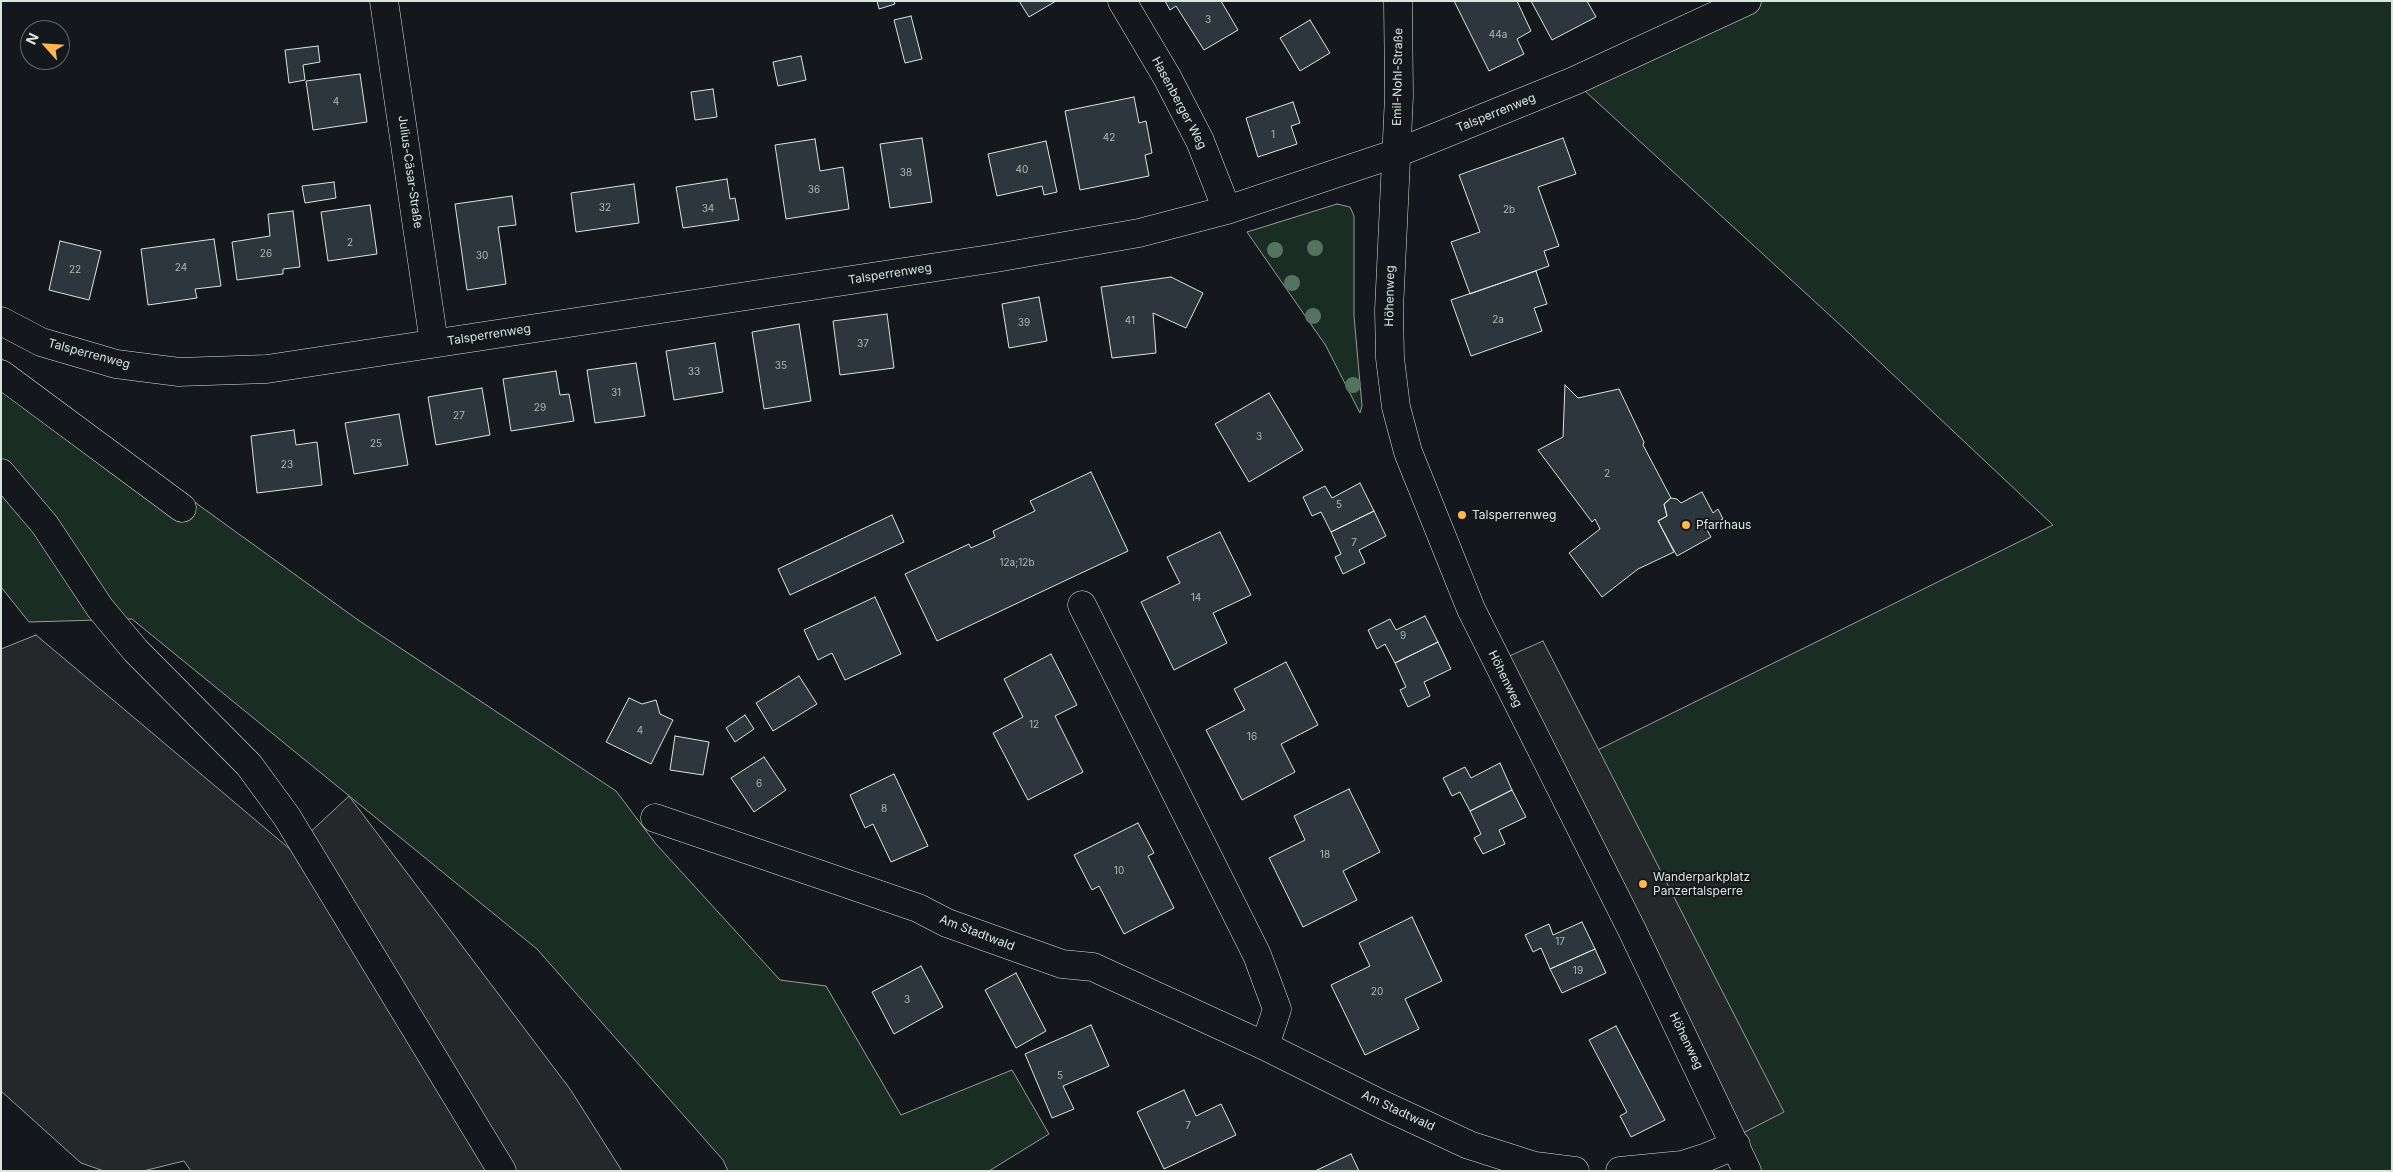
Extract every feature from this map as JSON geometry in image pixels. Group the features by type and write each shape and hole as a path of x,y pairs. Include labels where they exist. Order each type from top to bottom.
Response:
{"street":[{"name":"Julius-Cäsar-Straße","path":"384,1 434,343"},
{"name":"Hasenberger Weg","path":"1122,1 1167,77 1200,141 1227,210"},
{"name":"Emil-Nohl-Straße","path":"1397,153 1398,1"},
{"name":"Talsperrenweg","path":"1,321 41,342 116,364 180,372 267,369 326,362 434,343 996,258 1139,233 1227,210 1397,153 1574,81 1746,1"},
{"name":"Höhenweg","path":"1397,153 1389,310 1390,358 1396,407 1408,452 1471,609 1632,930 1747,1171"},
{"path":"1,374 182,508"},
{"path":"1,473 45,525 100,608 130,644 249,765 282,810 502,1171"},
{"path":"1082,606 1257,955 1277,1009 1265,1046"},
{"name":"Am Stadtwald","path":"655,818 918,908 947,923 1062,964 1093,967 1265,1046 1383,1106 1469,1145 1535,1168 1575,1171"},
{"path":"1620,1171 1682,1164 1708,1158 1736,1145"}],"green space":[{"path":"1747,1 2392,1 2392,1171 1747,1171 1551,773 2053,525 1836,321 1574,81"},
{"path":"1337,204 1350,207 1354,216 1354,316 1362,406 1360,413 1326,346 1247,232"},
{"path":"1,358 85,423 358,620 616,791 656,844 780,980 826,986 901,1115 1012,1070 1049,1134 989,1171 728,1171 723,1160 537,949 132,619 29,622 1,587"}],"shaded area":[{"path":"36,635 291,850 349,796 570,1089 622,1171 191,1171 184,1161 143,1171 104,1171 81,1163 1,1091 1,649"},
{"name":"Wanderparkplatz Panzertalsperre","path":"1543,641 1784,1112 1741,1134 1507,657"}],"building":[{"path":"877,1 894,1 895,4 879,9"},
{"path":"1019,1 1056,1 1029,17"},
{"path":"1165,1 1221,1 1238,30 1204,50 1176,6 1170,10"},
{"path":"1454,1 1517,1 1531,31 1517,39 1524,54 1489,71"},
{"path":"1531,1 1587,1 1596,17 1552,40"},
{"path":"911,16 922,59 905,63 894,20"},
{"path":"1310,20 1330,53 1300,71 1280,38"},
{"path":"318,46 320,62 303,65 305,80 289,83 285,50"},
{"path":"801,56 806,80 778,86 773,62"},
{"path":"360,74 367,122 313,130 306,81"},
{"path":"713,89 717,117 695,120 691,92"},
{"path":"1134,97 1139,123 1146,121 1152,153 1145,155 1149,176 1080,190 1065,111"},
{"path":"1293,102 1300,123 1291,126 1297,144 1258,157 1246,118"},
{"path":"922,138 932,202 890,208 880,144"},
{"path":"1563,138 1576,174 1538,187 1559,246 1544,251 1549,266 1470,294 1451,242 1480,232 1459,175"},
{"path":"815,139 820,171 843,167 849,209 786,219 775,145"},
{"path":"1046,141 1057,192 1044,195 1042,186 997,196 988,154"},
{"path":"727,179 730,199 735,198 739,220 683,228 676,187"},
{"path":"334,182 336,198 305,203 302,186"},
{"path":"634,184 639,223 576,232 571,193"},
{"path":"512,196 516,225 498,227 506,284 467,290 455,204"},
{"path":"370,205 377,254 328,261 321,212"},
{"path":"293,211 300,267 283,269 283,274 237,280 232,242 270,236 268,214"},
{"path":"214,239 221,286 195,289 197,298 148,305 141,249"},
{"path":"60,241 101,251 89,300 49,290"},
{"path":"1536,271 1547,304 1534,308 1542,331 1471,356 1451,300"},
{"path":"1171,277 1203,293 1186,328 1153,313 1156,353 1112,358 1101,287"},
{"path":"1039,297 1047,341 1009,348 1002,304"},
{"path":"887,314 894,368 840,375 833,321"},
{"path":"799,324 811,401 764,409 752,332"},
{"path":"715,343 723,392 674,400 666,351"},
{"path":"636,363 645,416 595,423 587,370"},
{"path":"556,371 560,395 569,394 574,421 511,431 503,379"},
{"path":"1565,385 1578,398 1619,389 1644,442 1643,445 1671,498 1664,504 1667,516 1658,521 1674,552 1638,569 1602,597 1569,553 1600,529 1595,519 1592,522 1538,450 1563,437"},
{"path":"482,388 490,435 436,445 428,397"},
{"path":"1269,393 1303,450 1249,482 1215,424"},
{"path":"399,414 408,465 354,474 345,423"},
{"path":"294,430 296,445 317,442 322,485 257,493 251,436"},
{"path":"1091,472 1128,551 937,641 905,574 969,544 971,548 995,537 993,531 1035,511 1030,501"},
{"path":"1360,483 1374,511 1331,532 1321,512 1312,516 1303,497 1325,486 1332,498"},
{"name":"Pfarrhaus","path":"1702,492 1713,513 1718,509 1723,519 1706,528 1711,537 1677,556 1658,521 1667,516 1664,504 1671,498 1677,499 1681,503"},
{"path":"1374,511 1386,536 1359,550 1365,563 1343,574 1335,557 1341,554 1331,532"},
{"path":"892,515 904,542 790,595 778,569"},
{"path":"1220,532 1251,595 1213,613 1227,643 1174,670 1141,602 1180,583 1167,557"},
{"path":"875,597 901,654 845,680 832,653 818,660 804,630"},
{"path":"1425,616 1438,642 1395,663 1385,644 1377,649 1368,630 1390,619 1396,630"},
{"path":"1438,642 1451,669 1424,682 1430,696 1408,707 1400,690 1406,687 1395,663"},
{"path":"1051,654 1077,705 1055,716 1083,772 1028,800 993,733 1023,717 1004,679"},
{"path":"1286,662 1318,725 1281,744 1295,772 1242,800 1206,730 1245,710 1234,689"},
{"path":"799,676 817,704 773,731 756,703"},
{"path":"629,698 642,704 656,700 660,714 673,720 651,764 606,742"},
{"path":"745,715 754,729 735,742 726,728"},
{"path":"675,736 709,742 703,775 670,770"},
{"path":"764,757 786,790 754,812 731,778"},
{"path":"1500,763 1512,790 1470,811 1460,792 1452,796 1443,778 1465,767 1471,778"},
{"path":"894,774 928,846 891,862 873,824 865,828 850,795"},
{"path":"1349,789 1380,852 1343,871 1357,900 1303,927 1269,858 1305,840 1294,816"},
{"path":"1512,790 1526,817 1499,830 1505,844 1483,854 1474,838 1481,834 1470,811"},
{"path":"1138,823 1154,853 1148,856 1174,908 1124,934 1099,886 1092,890 1074,855"},
{"path":"1412,917 1442,981 1405,999 1419,1029 1365,1055 1331,985 1370,966 1359,943"},
{"path":"1582,922 1595,949 1550,969 1541,948 1533,952 1525,935 1549,924 1553,935"},
{"path":"1595,949 1606,973 1562,993 1550,969"},
{"path":"921,966 943,1007 894,1034 872,992"},
{"path":"1016,973 1046,1031 1016,1048 985,990"},
{"path":"1091,1025 1109,1066 1063,1086 1074,1109 1052,1118 1025,1054"},
{"path":"1616,1026 1665,1120 1631,1137 1620,1116 1627,1112 1589,1040"},
{"path":"1184,1090 1196,1116 1221,1104 1236,1135 1164,1169 1137,1112"},
{"path":"1351,1154 1359,1171 1315,1171"}],"place":[{"name":"Talsperrenweg","path":"1462,515"},
{"name":"Pfarrhaus","path":"1686,525"},
{"name":"Wanderparkplatz Panzertalsperre","path":"1643,884"}]}
